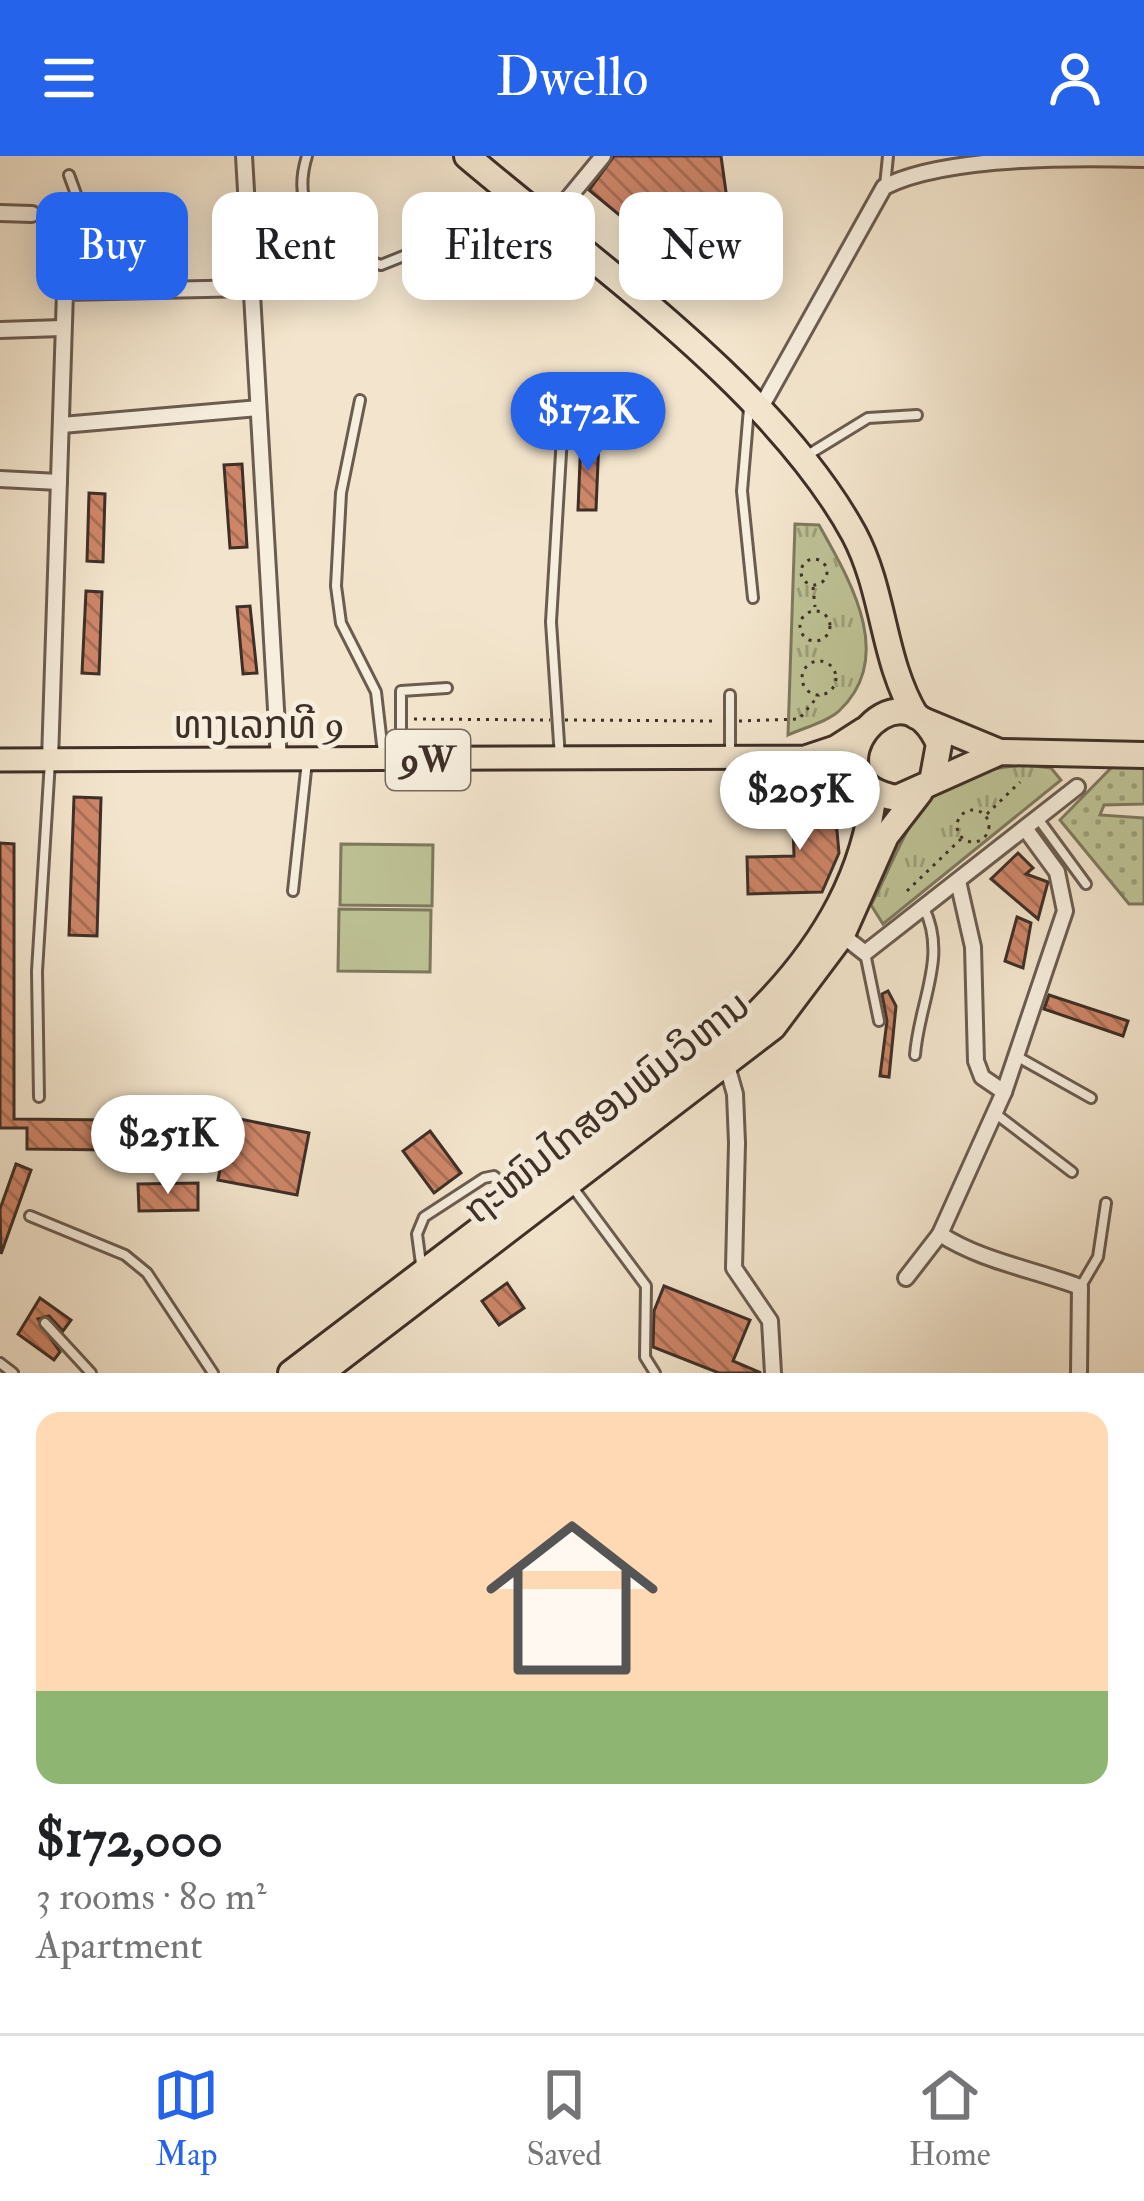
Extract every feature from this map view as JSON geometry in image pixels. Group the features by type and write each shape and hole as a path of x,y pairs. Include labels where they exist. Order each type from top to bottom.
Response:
{"highway":[{"path":"467,156 509,192"},
{"path":"595,266 756,405 805,457 855,536 881,603 895,674 940,744 926,787"},
{"path":"895,674 855,755 869,786 897,798 1000,752"},
{"path":"869,724 902,712 1000,752 1144,755"},
{"name":"ຖະໜົນໄກສອນພົມວິຫານ","path":"321,1373 528,1204 724,1058 785,986 826,927 870,829 869,786"},
{"name":"ຖະໜົນໄກສອນພົມວິຫານ","path":"291,1373 422,1274 528,1204 570,1184 799,997 842,935 886,836 926,787"}],"main road":[{"name":"ທາງເລກທີ 9","path":"0,760 805,757 835,747 869,724"},
{"name":"ທາງເລກທີ 9","path":"805,757 869,786"}],"street":[{"path":"244,156 246,192"},
{"path":"573,192 603,156"},
{"path":"756,405 884,187 951,161 1144,159"},
{"path":"0,213 32,214"},
{"path":"50,760 64,300"},
{"path":"252,300 279,761"},
{"path":"0,330 62,328"},
{"path":"62,425 258,408"},
{"path":"0,479 59,482"},
{"path":"842,935 865,953 1077,787"},
{"path":"906,1278 940,1234 995,1113 1018,1058 1065,911 1057,872 1033,825"},
{"path":"958,881 973,947 976,1061 982,1077 1004,1091"},
{"path":"724,1058 737,1143 734,1268 770,1321 773,1373"},
{"path":"940,1234 971,1255 1008,1259 1080,1287 1079,1373"}],"lane":[{"path":"307,156 301,176 308,213 338,251 381,266 402,257"},
{"path":"884,187 888,156"},
{"path":"69,175 75,192"},
{"path":"360,400 341,493 336,586 341,623 376,692 392,760"},
{"path":"753,598 742,491 743,433 756,405"},
{"path":"805,457 868,418 917,415"},
{"path":"561,759 551,622 562,436"},
{"path":"392,760 401,692 447,688"},
{"path":"730,694 730,757"},
{"path":"38,1097 37,971 50,760"},
{"path":"293,891 307,761"},
{"path":"1033,825 1086,884"},
{"path":"916,1055 919,1013 938,947 924,908"},
{"path":"865,953 879,1021"},
{"path":"1018,1058 1090,1098"},
{"path":"995,1113 1072,1172"},
{"path":"422,1274 417,1234 424,1217 494,1176 528,1204"},
{"path":"570,1184 646,1286 645,1358 655,1373"},
{"path":"1080,1287 1098,1257 1106,1203"},
{"path":"30,1216 125,1255 147,1274 214,1373"},
{"path":"45,1323 91,1373"},
{"path":"0,1364 13,1373"}],"path":[{"path":"813,585 822,583 827,571 814,559 801,572 813,585 815,611"},
{"path":"815,611 825,614 831,627 818,641 808,639 800,627 802,617 815,611"},
{"path":"413,719 799,718 836,680 829,664 818,661 808,664 801,678 808,692 819,695"},
{"path":"986,815 974,809 960,815 956,826 962,838 976,842 986,835 986,815 1020,782"},
{"path":"907,891 962,838"}],"green space":[{"path":"795,524 819,525 854,593 866,643 865,667 856,690 839,711 788,735"},
{"path":"1024,765 1051,768 1061,780 883,924 871,905 923,807 960,779"},
{"path":"1144,765 1144,804 1104,805 1100,815 1144,818 1144,904 1129,904 1060,820 1112,767"},
{"path":"341,844 433,845 432,906 340,905"},
{"path":"339,909 431,910 430,972 338,971"}],"building":[{"path":"614,156 721,156 726,192 619,192 619,215 589,190"},
{"path":"553,387 605,390 604,411 552,409"},
{"path":"581,437 599,438 596,510 578,510"},
{"path":"242,464 247,547 230,548 224,465"},
{"path":"89,493 105,494 103,562 87,561"},
{"path":"86,591 102,592 99,674 82,673"},
{"path":"250,606 257,673 243,674 237,607"},
{"path":"792,795 815,795 835,809 839,853 822,892 748,894 747,857 794,856"},
{"path":"74,797 101,798 97,936 69,935"},
{"path":"0,843 14,844 14,1119 112,1120 112,1150 27,1149 27,1128 0,1128"},
{"path":"1018,853 1033,868 1026,874 1048,882 1038,919 991,879"},
{"path":"1017,917 1031,923 1023,968 1005,961"},
{"path":"888,991 896,1006 889,1077 880,1076 887,1021 882,994"},
{"path":"1049,995 1128,1021 1123,1036 1044,1009"},
{"path":"230,1117 309,1133 297,1195 218,1180"},
{"path":"430,1131 461,1173 434,1193 403,1151"},
{"path":"16,1164 31,1170 1,1254 0,1209"},
{"path":"198,1183 198,1210 139,1211 138,1184"},
{"path":"507,1283 524,1308 499,1325 482,1301"},
{"path":"664,1286 750,1320 733,1361 761,1373 719,1373 653,1347 654,1311"},
{"path":"40,1298 71,1320 63,1331 49,1316 38,1319 60,1352 54,1360 18,1334"}]}
